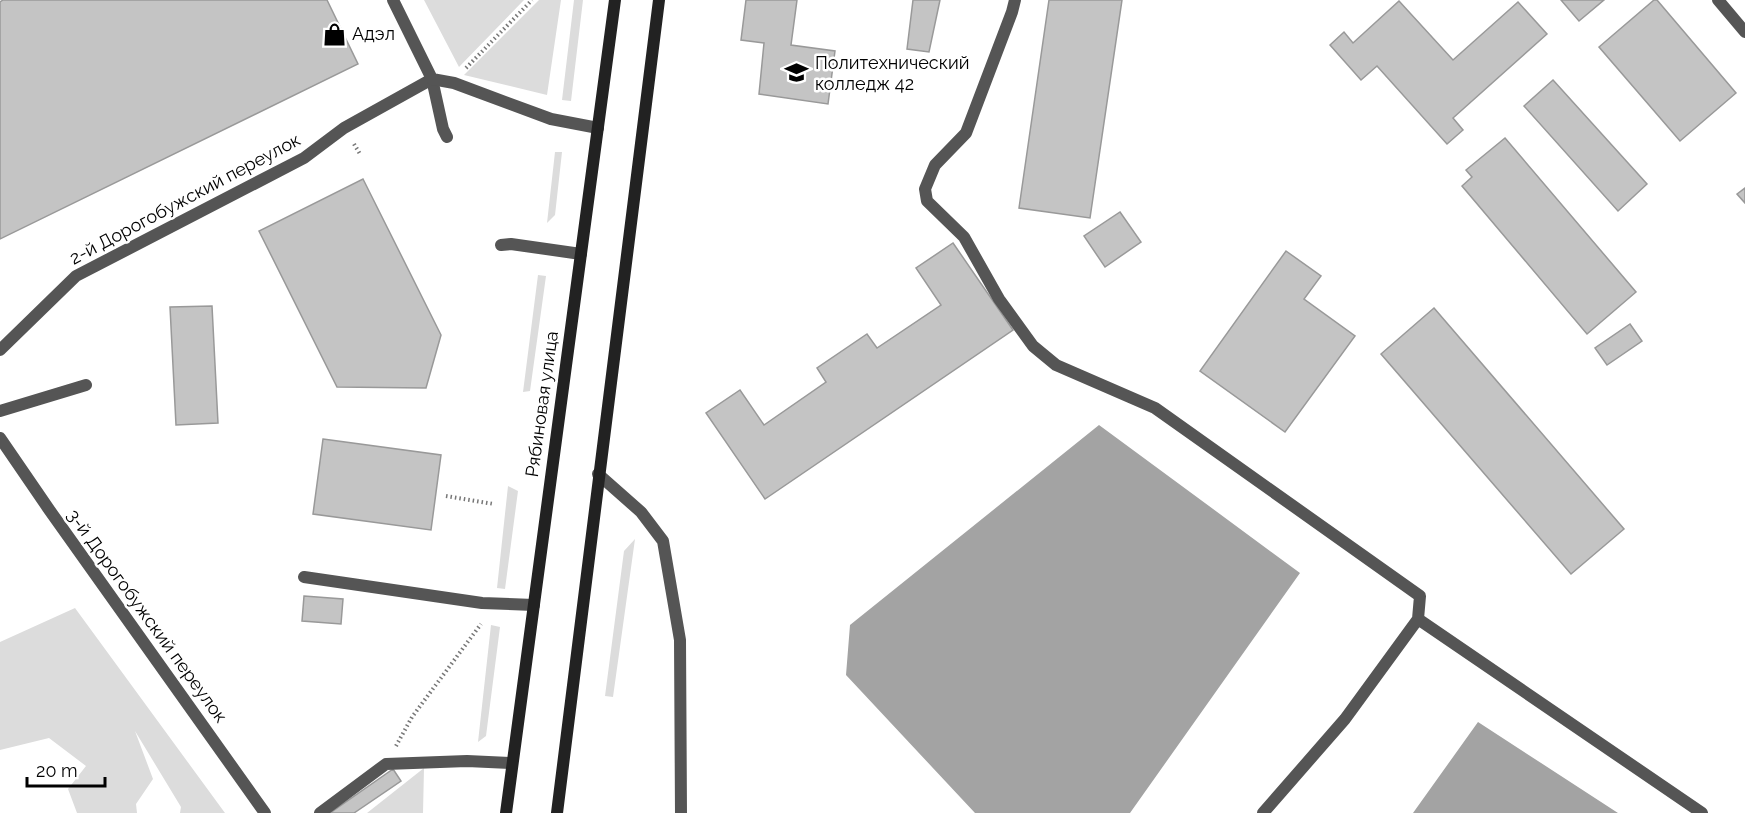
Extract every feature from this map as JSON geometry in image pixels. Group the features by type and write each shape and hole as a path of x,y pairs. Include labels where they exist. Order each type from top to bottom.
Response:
{"main road":[{"name":"Рябиновая улица","path":"507,813 615,0"},
{"path":"556,813 659,0"}],"street":[{"path":"393,0 432,79 443,129 447,137"},
{"path":"1015,0 966,133 935,165 925,189 927,201 964,237 999,299 1033,346 1056,365 1155,408 1420,596 1418,619 1345,718 1263,813"},
{"path":"1718,0 1745,32"},
{"path":"432,79 454,83 551,119 598,128"},
{"name":"2-й Дорогобужский переулок","path":"0,350 76,276 304,158 344,128 432,79"},
{"path":"501,245 511,244 581,254"},
{"path":"0,411 86,385"},
{"name":"3-й Дорогобужский переулок","path":"0,438 265,813"},
{"path":"598,474 641,512 663,541 680,640 681,813"},
{"path":"304,577 482,603 534,605"},
{"path":"1418,619 1702,813"},
{"path":"320,813 386,764 467,761 512,763"}],"path":[{"path":"454,83 532,0"},
{"path":"446,496 494,504"},
{"path":"386,764 412,717 481,624"}],"shaded area":[{"path":"424,0 524,0 459,67"},
{"path":"539,0 561,0 547,95 464,75"},
{"path":"574,0 583,0 571,101 562,100"},
{"path":"555,152 562,152 555,215 547,223"},
{"path":"538,275 546,276 530,391 523,392"},
{"path":"1099,425 1300,573 1130,813 975,813 846,675 850,625"},
{"path":"508,486 518,491 505,589 497,588"},
{"path":"635,539 613,697 605,696 624,551"},
{"path":"75,608 225,813 180,813 181,807 135,731 153,779 136,804 137,813 77,813 68,789 86,766 49,738 0,750 0,642"},
{"path":"491,625 500,627 486,736 478,742"},
{"path":"1478,722 1618,813 1413,813"},
{"path":"424,768 423,813 367,813"}],"building":[{"path":"3,0 327,0 358,64 0,239 0,2"},
{"name":"Политехнический колледж 42","path":"746,0 797,0 791,45 835,51 828,104 759,94 764,43 741,40"},
{"path":"913,0 940,0 929,52 907,49"},
{"path":"1049,0 1122,0 1090,218 1019,208"},
{"path":"1561,0 1604,0 1579,21"},
{"path":"1654,0 1657,0 1736,93 1680,141 1599,47"},
{"path":"1399,1 1453,60 1518,2 1547,34 1453,118 1463,130 1447,144 1377,66 1361,80 1330,45 1344,32 1353,43"},
{"path":"1553,80 1647,184 1618,211 1524,106"},
{"path":"1505,138 1636,292 1587,334 1462,186 1472,177 1466,170"},
{"path":"363,179 441,335 426,388 337,387 259,231"},
{"path":"1745,188 1745,203 1737,194"},
{"path":"1120,212 1141,242 1105,267 1084,236"},
{"path":"953,243 1013,330 765,499 706,413 740,390 764,425 826,382 817,368 867,334 877,348 941,305 916,268"},
{"path":"1286,251 1321,276 1304,299 1355,336 1285,432 1200,371"},
{"path":"212,306 218,423 176,425 170,307"},
{"path":"1434,308 1624,529 1571,574 1381,354"},
{"path":"1630,324 1642,341 1607,365 1595,348"},
{"path":"323,439 441,455 431,530 313,514"},
{"path":"304,596 343,599 341,624 302,621"},
{"path":"393,769 401,781 354,813 330,813"}],"place":[{"name":"Адэл","path":"334,34"},
{"name":"Политехнический колледж 42","path":"797,73"}]}
